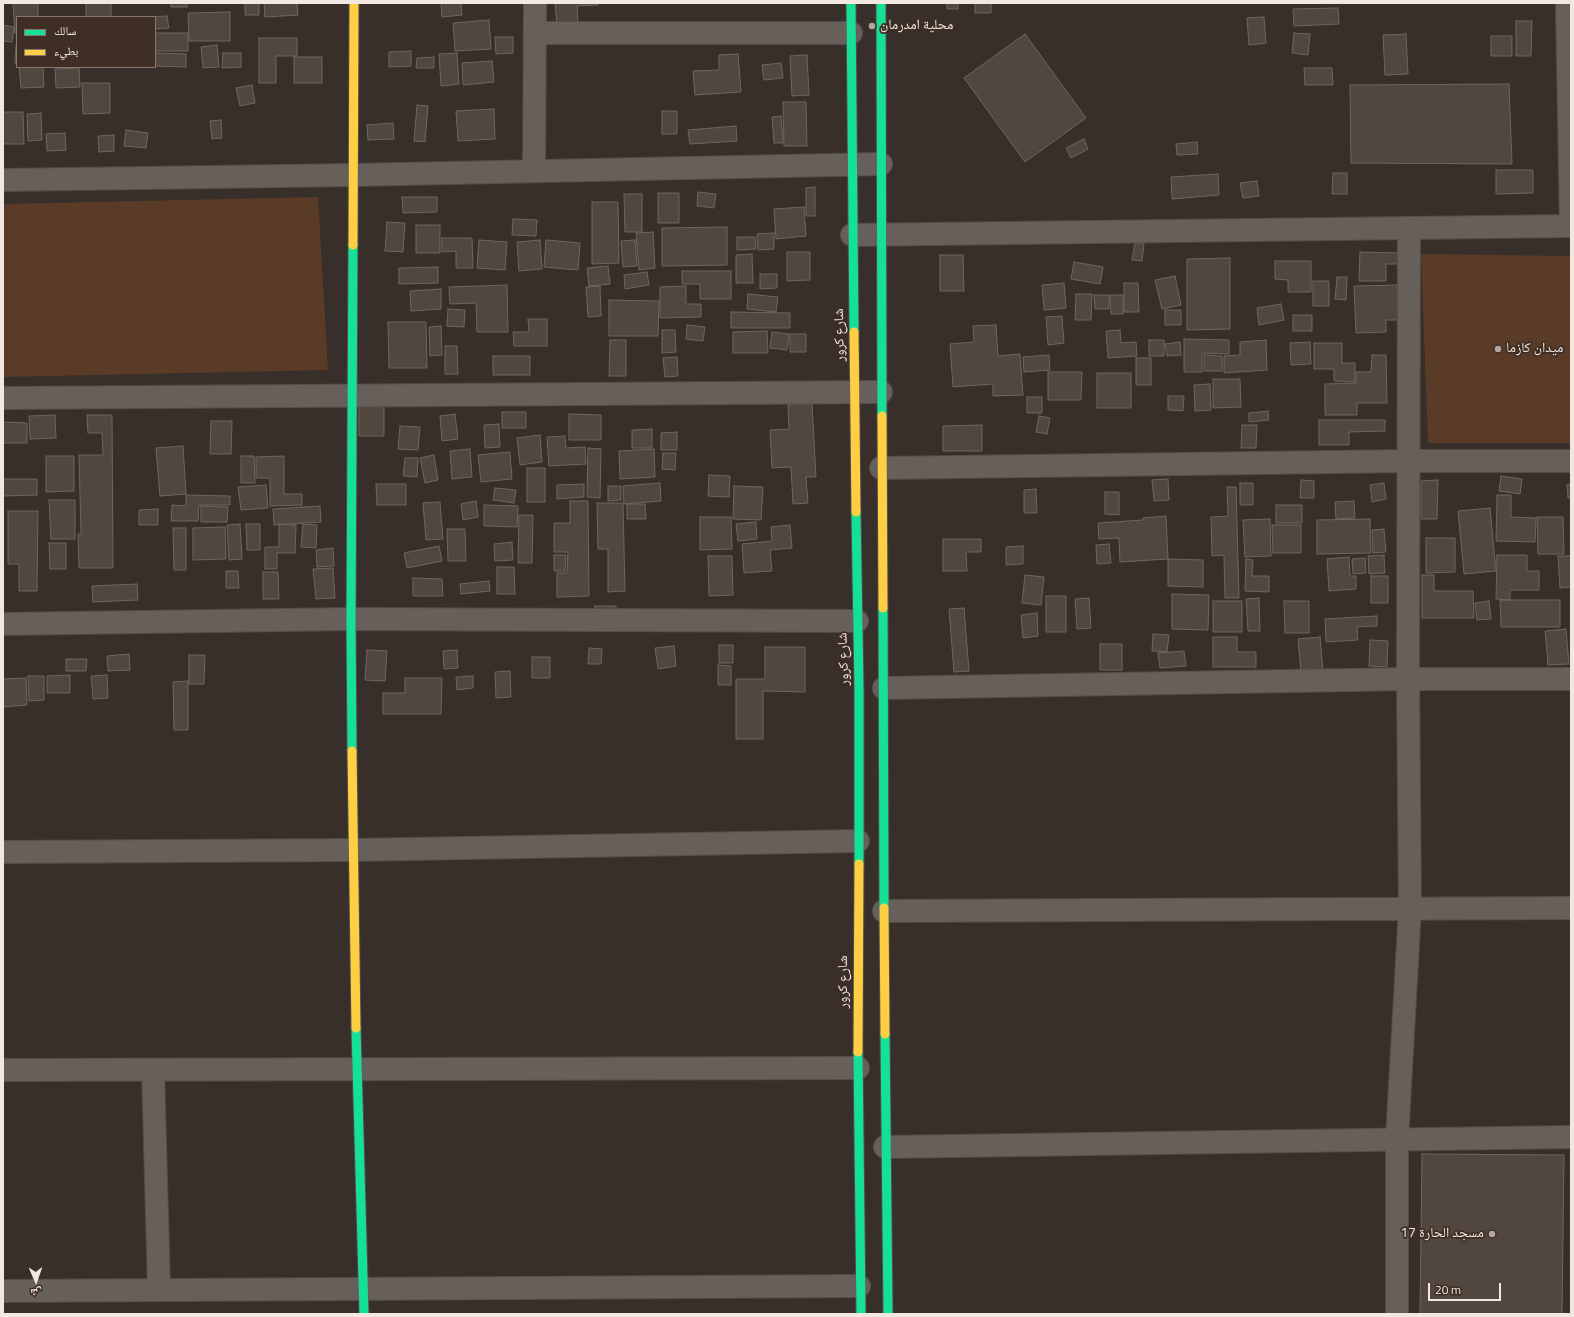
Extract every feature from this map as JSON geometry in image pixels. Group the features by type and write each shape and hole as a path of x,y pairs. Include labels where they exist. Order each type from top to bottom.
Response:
{"main road":[{"path":"354,3 351,619 356,1069 364,1314"},
{"name":"شارع كرور","path":"851,3 851,165 858,689 858,1068 860,1145 859,1286 861,1314"},
{"path":"881,3 881,468 884,688 885,1147 888,1314"}],"street":[{"path":"534,172 535,3"},
{"path":"852,235 1571,226 1568,3"},
{"path":"535,33 851,33"},
{"path":"3,180 534,172 881,164"},
{"path":"1397,1314 1397,1139 1410,908 1407,461 1408,228"},
{"path":"3,398 351,394 881,392"},
{"path":"881,468 1407,461 1571,461"},
{"path":"3,624 351,619 856,621"},
{"path":"884,688 1408,678 1571,679"},
{"path":"3,852 354,850 858,841"},
{"path":"884,910 1571,908"},
{"path":"3,1070 858,1068"},
{"path":"153,1070 159,1289"},
{"path":"885,1147 1571,1137"},
{"path":"3,1291 364,1287 859,1286"}],"shaded area":[{"path":"318,197 328,370 3,377 3,204"},
{"name":"ميدان كازما","path":"1421,254 1571,256 1571,443 1428,443"}],"building":[{"path":"13,3 38,3 38,16 16,16 15,33"},
{"path":"86,3 111,3 111,16 86,16"},
{"path":"171,3 187,3 187,7 171,7"},
{"path":"245,3 259,3 259,15 245,15"},
{"path":"264,3 297,3 298,15 265,17"},
{"path":"441,3 461,3 462,15 442,17"},
{"path":"555,3 598,3 598,5 577,6 578,24 557,25"},
{"path":"947,3 958,3 958,9 947,9"},
{"path":"975,3 991,3 991,13 975,13"},
{"path":"1338,8 1339,24 1294,26 1293,9"},
{"path":"230,12 230,41 189,41 188,13"},
{"path":"167,16 169,28 156,29 156,17"},
{"path":"1264,17 1266,43 1249,45 1247,18"},
{"path":"489,20 491,49 455,51 453,23"},
{"path":"1516,21 1532,21 1531,56 1516,56"},
{"path":"3,25 14,27 12,42 3,41"},
{"path":"156,33 188,33 188,51 156,51"},
{"path":"1294,33 1310,34 1308,55 1292,53"},
{"path":"1025,34 1086,118 1025,162 964,78"},
{"path":"1406,34 1408,74 1385,75 1383,35"},
{"path":"1491,36 1512,36 1512,56 1491,56"},
{"path":"495,37 513,37 513,53 496,54"},
{"path":"259,38 297,38 297,56 276,56 276,83 259,83"},
{"path":"217,45 219,67 203,68 201,47"},
{"path":"411,51 411,66 389,67 389,52"},
{"path":"156,53 186,54 186,67 156,66"},
{"path":"223,53 241,53 241,67 222,68"},
{"path":"457,53 459,84 441,86 439,54"},
{"path":"738,54 741,92 695,95 693,71 719,70 719,55"},
{"path":"807,55 809,95 792,96 790,56"},
{"path":"294,57 322,57 322,83 294,83"},
{"path":"434,57 434,68 416,68 417,58"},
{"path":"492,61 494,82 463,85 462,63"},
{"path":"781,63 783,78 764,80 762,65"},
{"path":"19,68 43,68 44,87 21,88"},
{"path":"79,68 80,87 56,88 55,69"},
{"path":"1304,68 1332,68 1333,85 1305,85"},
{"path":"82,83 110,83 110,113 83,114"},
{"path":"1509,84 1512,164 1351,163 1350,85"},
{"path":"252,85 255,103 240,106 236,88"},
{"path":"783,102 806,102 807,146 784,146"},
{"path":"417,105 428,106 425,142 414,141"},
{"path":"494,109 495,139 458,141 456,111"},
{"path":"662,111 677,111 677,134 662,134"},
{"path":"3,112 23,112 24,144 3,144"},
{"path":"41,113 42,140 28,141 27,114"},
{"path":"781,116 783,143 774,143 772,117"},
{"path":"221,120 222,138 212,139 210,121"},
{"path":"393,123 394,139 368,140 367,125"},
{"path":"736,126 737,141 690,144 688,130"},
{"path":"126,130 148,133 146,148 124,146"},
{"path":"65,133 66,150 47,151 46,134"},
{"path":"114,135 114,151 99,152 98,136"},
{"path":"1084,139 1088,149 1071,158 1066,148"},
{"path":"1197,142 1198,154 1177,155 1176,144"},
{"path":"1496,170 1533,170 1533,193 1496,194"},
{"path":"1333,173 1347,173 1347,194 1332,194"},
{"path":"1218,174 1219,195 1172,199 1171,177"},
{"path":"1257,181 1259,196 1243,198 1240,183"},
{"path":"815,187 815,216 806,216 806,188"},
{"path":"698,192 716,194 714,208 697,206"},
{"path":"658,193 679,193 679,223 658,223"},
{"path":"624,194 642,194 642,232 625,232"},
{"path":"402,197 437,197 437,212 403,213"},
{"path":"592,202 618,202 619,263 592,264"},
{"path":"804,207 806,236 776,239 774,209"},
{"path":"513,219 537,220 536,236 512,235"},
{"path":"387,222 405,223 403,252 385,251"},
{"path":"416,225 440,225 440,253 416,253"},
{"path":"727,227 727,265 662,266 662,228"},
{"path":"653,232 655,268 639,270 636,233"},
{"path":"774,233 774,249 758,250 757,234"},
{"path":"737,237 755,237 756,249 737,250"},
{"path":"442,238 472,238 473,268 456,268 456,251 442,252"},
{"path":"479,240 507,242 505,270 477,268"},
{"path":"540,240 542,269 519,271 517,242"},
{"path":"546,240 580,243 578,270 544,267"},
{"path":"635,240 637,266 623,267 621,241"},
{"path":"1135,243 1144,244 1142,261 1132,260"},
{"path":"787,252 810,252 810,280 787,281"},
{"path":"1360,252 1398,253 1398,264 1386,264 1386,281 1359,281"},
{"path":"752,254 753,283 736,283 736,255"},
{"path":"940,255 963,255 964,291 940,291"},
{"path":"1230,258 1230,329 1187,330 1187,259"},
{"path":"1275,261 1311,261 1311,292 1288,292 1288,280 1275,279"},
{"path":"1074,262 1103,267 1100,284 1071,279"},
{"path":"608,266 610,284 589,286 587,268"},
{"path":"438,267 438,283 399,284 399,268"},
{"path":"682,271 731,271 731,299 700,299 700,284 682,284"},
{"path":"647,272 649,285 625,289 624,275"},
{"path":"760,274 777,274 777,288 760,289"},
{"path":"1175,276 1181,305 1162,309 1155,280"},
{"path":"1337,277 1347,277 1346,300 1335,299"},
{"path":"1313,281 1329,281 1329,306 1313,306"},
{"path":"1064,283 1066,308 1044,310 1042,285"},
{"path":"1124,283 1138,283 1139,312 1124,312"},
{"path":"507,285 508,332 477,332 476,303 450,304 449,287"},
{"path":"1397,285 1398,320 1386,320 1386,332 1356,333 1354,286"},
{"path":"600,286 601,316 588,317 586,287"},
{"path":"686,286 686,304 701,304 701,317 660,318 660,287"},
{"path":"441,289 441,309 411,311 410,291"},
{"path":"748,294 778,297 776,312 747,309"},
{"path":"1076,294 1092,294 1091,320 1075,320"},
{"path":"1094,295 1109,295 1109,309 1095,309"},
{"path":"1110,295 1123,295 1123,314 1111,314"},
{"path":"609,300 659,301 658,336 609,336"},
{"path":"1281,304 1284,320 1259,325 1257,308"},
{"path":"448,309 465,310 464,327 447,326"},
{"path":"1165,310 1181,310 1181,325 1165,325"},
{"path":"731,312 790,313 790,328 731,328"},
{"path":"1293,315 1312,315 1312,331 1293,331"},
{"path":"1062,316 1064,343 1048,345 1046,317"},
{"path":"528,319 547,319 547,346 514,346 513,332 529,332"},
{"path":"388,322 426,322 427,368 389,368"},
{"path":"687,325 705,327 703,341 686,339"},
{"path":"996,325 998,356 1020,354 1023,395 993,396 993,384 953,387 950,344 974,342 973,326"},
{"path":"441,326 442,355 430,356 429,327"},
{"path":"662,330 675,330 676,352 662,353"},
{"path":"1120,330 1121,343 1136,342 1137,356 1108,358 1106,331"},
{"path":"767,331 768,353 733,353 733,332"},
{"path":"772,332 789,334 787,350 770,348"},
{"path":"790,334 806,334 806,352 790,352"},
{"path":"1184,339 1229,340 1229,354 1202,353 1202,372 1184,372"},
{"path":"610,340 626,340 626,376 609,376"},
{"path":"1149,340 1164,340 1164,356 1149,356"},
{"path":"1266,340 1267,370 1224,373 1224,356 1240,355 1240,342"},
{"path":"1180,342 1181,355 1167,356 1165,344"},
{"path":"1310,342 1311,364 1291,365 1290,343"},
{"path":"1314,343 1342,343 1342,363 1355,363 1355,382 1334,381 1334,369 1314,369"},
{"path":"445,346 457,346 458,374 445,374"},
{"path":"1049,355 1050,370 1024,372 1023,357"},
{"path":"1204,355 1222,356 1222,371 1204,371"},
{"path":"1372,355 1386,355 1387,403 1357,403 1357,415 1325,415 1325,384 1356,383 1356,372 1371,372"},
{"path":"493,356 530,356 530,375 493,375"},
{"path":"677,357 678,376 665,377 663,358"},
{"path":"1136,358 1151,358 1151,385 1136,385"},
{"path":"1048,372 1082,372 1081,400 1048,400"},
{"path":"1097,373 1131,373 1131,408 1097,408"},
{"path":"1213,379 1240,379 1241,407 1213,408"},
{"path":"1210,384 1211,410 1195,411 1194,385"},
{"path":"1168,396 1184,396 1183,411 1168,410"},
{"path":"1027,397 1042,397 1042,413 1027,413"},
{"path":"812,404 816,477 806,477 808,503 793,504 791,467 772,468 770,430 789,429 788,405"},
{"path":"359,405 384,405 384,436 359,436"},
{"path":"1268,411 1269,420 1249,422 1249,413"},
{"path":"502,412 526,412 526,428 502,428"},
{"path":"455,414 458,439 442,441 440,416"},
{"path":"569,414 601,415 601,440 569,440"},
{"path":"55,415 56,438 30,439 29,416"},
{"path":"87,415 112,415 113,568 79,568 78,534 81,534 79,455 103,455 102,433 88,433"},
{"path":"1039,416 1050,418 1047,434 1036,432"},
{"path":"1319,420 1385,420 1385,431 1349,432 1349,445 1319,445"},
{"path":"211,421 232,421 231,454 210,454"},
{"path":"3,422 27,423 27,443 3,443"},
{"path":"499,424 500,447 485,448 484,425"},
{"path":"982,425 982,451 943,451 943,426"},
{"path":"1242,425 1257,425 1256,448 1241,448"},
{"path":"400,426 420,427 418,450 398,449"},
{"path":"652,429 652,448 632,448 632,430"},
{"path":"677,432 677,450 661,450 661,433"},
{"path":"540,435 542,462 520,465 517,438"},
{"path":"565,436 566,448 585,447 586,464 549,466 547,437"},
{"path":"183,446 186,494 160,496 156,448"},
{"path":"588,448 601,449 600,498 587,497"},
{"path":"470,449 472,477 452,479 450,451"},
{"path":"654,449 655,477 620,479 619,451"},
{"path":"510,452 512,479 481,482 478,455"},
{"path":"663,453 676,453 675,470 662,469"},
{"path":"434,455 438,480 425,483 420,458"},
{"path":"46,456 74,456 74,491 46,492"},
{"path":"241,456 254,456 255,483 241,483"},
{"path":"284,456 284,494 302,494 302,505 270,506 270,478 256,478 256,457"},
{"path":"405,458 418,458 417,477 403,476"},
{"path":"527,468 545,468 545,502 527,502"},
{"path":"709,475 730,476 729,497 708,496"},
{"path":"1501,476 1522,479 1520,494 1499,491"},
{"path":"3,479 37,479 37,495 3,496"},
{"path":"1168,479 1169,500 1154,501 1152,480"},
{"path":"1301,480 1314,481 1314,498 1300,498"},
{"path":"1438,480 1437,519 1421,519 1421,481"},
{"path":"660,483 661,501 624,504 623,486"},
{"path":"1240,483 1253,483 1253,505 1240,505"},
{"path":"1384,483 1386,499 1372,502 1370,485"},
{"path":"376,484 406,484 406,505 377,505"},
{"path":"584,484 584,497 557,499 557,485"},
{"path":"1571,484 1571,498 1568,498 1567,485"},
{"path":"266,485 268,508 241,510 238,487"},
{"path":"608,486 621,486 621,500 608,501"},
{"path":"734,486 763,487 761,520 733,519"},
{"path":"1227,487 1236,487 1239,598 1225,598 1224,555 1212,556 1211,517 1228,516"},
{"path":"495,488 516,490 514,503 493,500"},
{"path":"1036,489 1037,513 1024,513 1024,490"},
{"path":"1105,492 1119,492 1119,515 1105,514"},
{"path":"186,495 230,496 230,505 199,505 198,521 171,521 172,505 186,506"},
{"path":"1497,495 1511,495 1511,517 1536,518 1535,542 1496,541"},
{"path":"49,500 75,500 75,539 51,539"},
{"path":"476,501 478,517 463,520 461,504"},
{"path":"570,501 588,501 589,596 557,597 557,573 567,573 568,552 554,552 554,523 570,523"},
{"path":"1354,501 1355,518 1336,519 1335,502"},
{"path":"440,502 443,539 426,540 423,503"},
{"path":"597,503 623,503 625,591 608,592 608,549 598,549"},
{"path":"627,504 645,504 646,519 627,519"},
{"path":"484,505 518,506 517,527 484,526"},
{"path":"1276,505 1302,505 1302,523 1276,523"},
{"path":"201,506 228,507 227,522 201,522"},
{"path":"320,506 321,522 274,525 273,509"},
{"path":"1490,508 1496,571 1464,574 1458,511"},
{"path":"158,509 158,525 139,525 139,510"},
{"path":"8,511 38,511 37,591 19,591 19,564 8,564"},
{"path":"519,515 533,515 532,563 518,563"},
{"path":"1166,516 1168,559 1120,562 1119,538 1099,539 1098,523 1143,520 1143,518"},
{"path":"700,517 731,517 732,549 700,550"},
{"path":"1537,517 1563,517 1564,554 1538,554"},
{"path":"1270,519 1271,556 1245,557 1243,520"},
{"path":"1370,519 1371,553 1317,554 1317,520"},
{"path":"756,522 757,539 738,541 736,524"},
{"path":"240,524 242,559 229,560 227,525"},
{"path":"246,524 260,524 260,550 247,550"},
{"path":"279,524 296,525 295,553 277,553 277,569 265,569 265,547 279,547"},
{"path":"303,524 317,525 316,548 301,547"},
{"path":"790,525 792,548 770,550 772,571 744,573 742,544 772,541 771,527"},
{"path":"1272,525 1301,525 1301,553 1273,553"},
{"path":"225,527 226,559 193,560 193,528"},
{"path":"173,528 186,528 186,570 174,570"},
{"path":"447,529 465,529 466,561 448,561"},
{"path":"1384,529 1386,552 1373,553 1372,530"},
{"path":"1426,538 1455,538 1455,572 1426,573"},
{"path":"943,539 981,539 981,552 966,552 967,571 943,571"},
{"path":"512,542 513,560 495,561 494,544"},
{"path":"49,543 66,543 66,569 50,569"},
{"path":"1109,544 1111,563 1097,564 1096,545"},
{"path":"439,546 442,561 407,568 404,553"},
{"path":"1023,546 1023,564 1006,565 1006,547"},
{"path":"333,548 334,566 317,567 316,550"},
{"path":"554,555 566,555 565,571 554,571"},
{"path":"1384,555 1385,573 1369,574 1368,556"},
{"path":"1497,555 1527,555 1527,571 1539,571 1539,590 1510,590 1510,600 1496,599"},
{"path":"708,556 732,556 733,595 709,596"},
{"path":"1558,556 1571,556 1571,587 1560,588"},
{"path":"1349,557 1350,576 1356,576 1356,589 1329,591 1327,559"},
{"path":"1365,558 1366,573 1353,574 1352,559"},
{"path":"1168,559 1203,560 1203,587 1168,586"},
{"path":"1246,559 1253,560 1252,576 1269,576 1269,592 1245,591"},
{"path":"497,567 514,567 515,594 497,594"},
{"path":"333,568 335,598 316,599 313,569"},
{"path":"226,571 238,571 239,588 226,588"},
{"path":"263,572 278,572 279,599 263,599"},
{"path":"1025,575 1044,577 1041,605 1022,603"},
{"path":"1422,575 1434,575 1434,591 1473,591 1474,618 1422,618"},
{"path":"1371,576 1388,576 1388,603 1371,603"},
{"path":"413,578 442,579 443,596 413,596"},
{"path":"489,581 490,591 461,594 460,584"},
{"path":"137,584 138,600 93,602 92,586"},
{"path":"1172,594 1209,595 1208,630 1172,629"},
{"path":"1046,596 1066,596 1066,632 1046,632"},
{"path":"1089,598 1091,628 1077,629 1075,599"},
{"path":"1259,598 1260,631 1248,631 1246,599"},
{"path":"1500,600 1560,600 1560,627 1501,627"},
{"path":"1213,601 1242,601 1242,632 1213,632"},
{"path":"1284,601 1309,601 1309,633 1285,633"},
{"path":"1489,601 1491,619 1477,620 1475,603"},
{"path":"595,606 616,606 616,616 595,616"},
{"path":"964,608 969,671 954,672 949,609"},
{"path":"1037,613 1038,636 1023,638 1021,615"},
{"path":"1377,616 1377,626 1357,627 1358,640 1326,642 1325,619"},
{"path":"1566,629 1569,664 1548,665 1545,631"},
{"path":"1153,634 1169,635 1167,652 1152,651"},
{"path":"1213,637 1237,637 1237,652 1256,652 1256,667 1213,667"},
{"path":"1320,637 1323,671 1301,673 1298,639"},
{"path":"1370,640 1388,641 1387,667 1369,666"},
{"path":"1100,644 1122,644 1122,670 1100,670"},
{"path":"719,645 733,645 733,663 719,663"},
{"path":"674,646 676,666 658,669 655,648"},
{"path":"765,647 805,647 805,692 763,691 763,739 736,739 736,679 765,679"},
{"path":"589,648 602,649 601,664 588,664"},
{"path":"367,650 387,651 385,681 365,680"},
{"path":"457,650 458,668 444,669 443,651"},
{"path":"1184,651 1186,666 1160,668 1158,653"},
{"path":"129,654 130,670 108,671 107,656"},
{"path":"189,655 205,655 204,684 189,684"},
{"path":"532,657 550,657 550,678 532,678"},
{"path":"66,659 87,659 86,671 66,671"},
{"path":"718,665 731,666 731,685 718,685"},
{"path":"510,671 511,697 496,698 495,672"},
{"path":"70,675 70,693 47,693 47,676"},
{"path":"107,675 108,698 93,699 91,676"},
{"path":"28,676 44,676 44,700 29,701"},
{"path":"473,676 473,688 457,690 456,677"},
{"path":"26,678 27,705 3,707 3,679"},
{"path":"405,678 442,678 441,714 383,714 383,693 405,693"},
{"path":"188,681 188,730 174,730 173,682"},
{"name":"مسجد الحارة 17","path":"1422,1154 1564,1155 1562,1314 1420,1314"}],"traffic: fast":[{"path":"851,3 854,332"},
{"path":"881,3 882,416"},
{"path":"352,751 351,619 353,245"},
{"path":"856,512 859,689 859,864"},
{"path":"883,608 884,908"},
{"path":"356,1028 364,1314"},
{"path":"885,1034 888,1314"},
{"path":"858,1052 861,1314"}],"traffic: slow":[{"path":"353,245 354,3"},
{"path":"854,332 856,512"},
{"path":"882,416 883,608"},
{"path":"352,751 356,1028"},
{"path":"858,1052 859,864"},
{"path":"884,908 885,1034"}],"place":[{"name":"محلية امدرمان","path":"872,26"},
{"name":"ميدان كازما","path":"1498,349"},
{"name":"مسجد الحارة 17","path":"1492,1234"}]}
